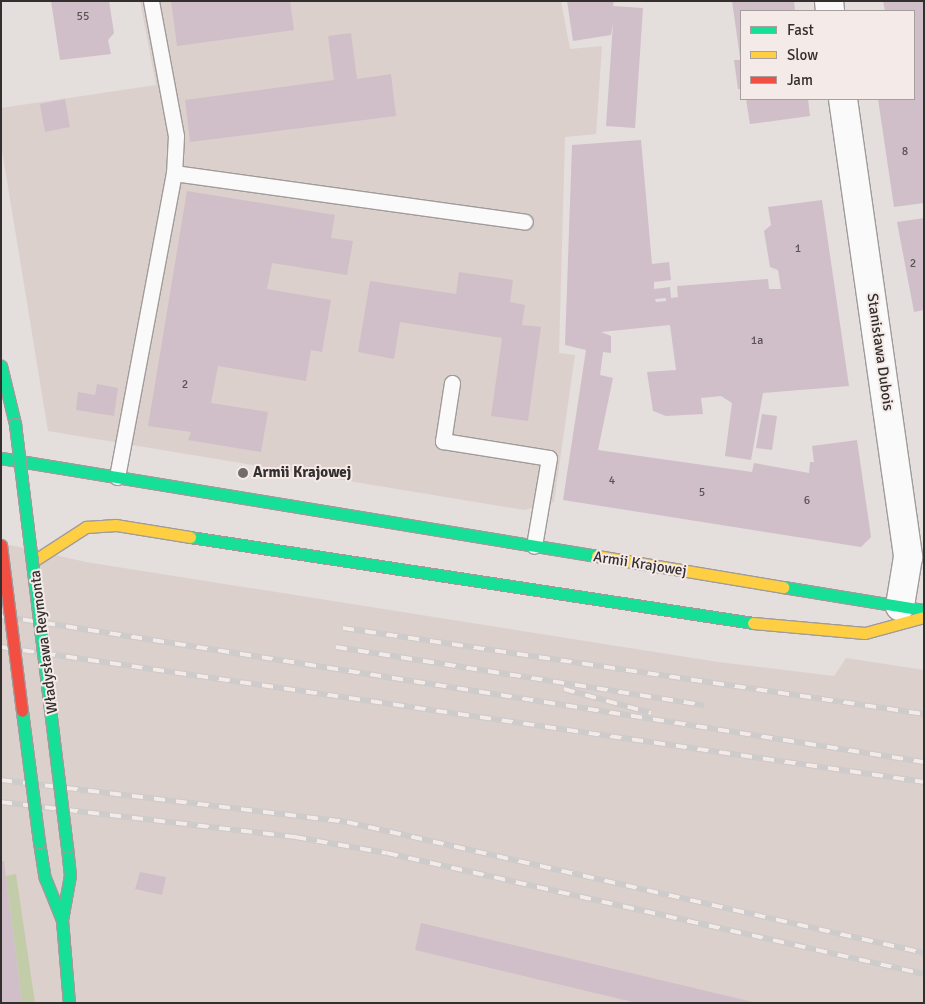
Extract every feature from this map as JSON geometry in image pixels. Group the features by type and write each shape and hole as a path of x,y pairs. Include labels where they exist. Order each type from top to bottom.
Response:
{"street":[{"name":"Stanisława Dubois","path":"843,100 916,611"},
{"name":"Władysława Reymonta","path":"1,366 15,424 35,560 67,847 70,876 62,920 69,1003"},
{"name":"Armii Krajowej","path":"1,458 916,611"},
{"path":"35,560 86,527 116,525 785,627 864,633 916,611"},
{"name":"Władysława Reymonta","path":"1,544 39,842 45,878 62,920"}],"lane":[{"path":"117,477 174,173 176,136 152,1"},
{"path":"174,173 526,222"},
{"path":"452,383 443,441 550,458 534,546"}],"shaded area":[{"path":"140,1 561,1 570,49 602,46 596,134 565,137 559,353 575,355 554,502 524,510 48,431 1,144 1,108 156,85"},
{"path":"1,543 86,562 718,662 834,676 846,658 924,670 924,1003 1,1003"}],"green space":[{"path":"16,874 35,1003 22,1003 6,876"}],"building":[{"path":"51,1 109,1 114,33 108,40 111,54 60,60"},
{"path":"171,1 290,1 294,30 177,46"},
{"path":"567,1 614,1 613,6 643,8 635,128 606,126 613,23 611,35 573,41"},
{"path":"732,1 794,1 795,10 740,10 740,57"},
{"path":"883,1 924,1 924,203 894,207 878,100 915,100 915,10 885,10"},
{"path":"351,33 357,79 391,74 396,116 190,142 185,100 334,80 328,36"},
{"path":"734,60 740,60 740,89 738,89"},
{"path":"65,99 70,127 45,132 40,104"},
{"path":"746,100 808,100 810,116 750,124"},
{"path":"641,140 652,264 669,262 671,280 654,282 654,289 670,287 671,298 678,297 677,286 768,279 769,289 781,289 778,270 770,267 764,231 771,225 768,207 822,200 849,386 763,393 751,460 725,456 732,403 721,396 701,398 703,414 666,416 653,411 647,372 676,370 670,325 601,332 611,336 611,353 603,352 600,375 613,378 598,450 752,472 754,463 809,473 810,462 814,462 812,446 857,440 871,537 861,547 563,500 586,350 565,345 572,145","holes":["666,298 666,301 656,302 655,299"]},
{"path":"187,191 335,215 331,238 353,241 347,275 272,263 267,289 331,300 322,352 311,350 306,381 218,366 211,403 268,412 261,452 188,440 191,432 148,426"},
{"path":"924,218 924,310 914,312 897,222"},
{"path":"459,272 513,280 510,302 525,305 522,325 541,327 528,421 491,416 502,338 400,322 394,359 358,352 370,281 456,294"},
{"path":"97,384 118,388 114,416 76,410 78,392 95,395"},
{"path":"762,414 777,416 772,450 756,448"},
{"path":"1,861 4,861 22,1003 1,1003"},
{"path":"140,872 166,877 162,895 135,889"},
{"path":"421,923 753,1003 637,1003 415,950"}],"railway":[{"path":"1,616 924,762"},
{"path":"343,628 924,714"},
{"path":"1,647 924,782"},
{"path":"336,647 704,705"},
{"path":"564,689 651,713"},
{"path":"1,780 347,822 924,953"},
{"path":"1,802 295,837 387,853 924,974"}],"traffic: fast":[{"path":"1,366 15,424"},
{"path":"15,424 67,847"},
{"path":"1,458 597,556"},
{"path":"190,537 753,623"},
{"path":"783,587 924,610"},
{"path":"22,711 39,842"},
{"path":"39,842 45,878 62,920"},
{"path":"67,847 70,875 62,920 69,1003"}],"traffic: slow":[{"path":"35,560 86,527 116,525 190,537"},
{"path":"597,556 783,587"},
{"path":"753,623 865,633 924,617"}],"traffic: jam":[{"path":"1,545 22,711"}],"place":[{"name":"Armii Krajowej","path":"243,473"}]}
